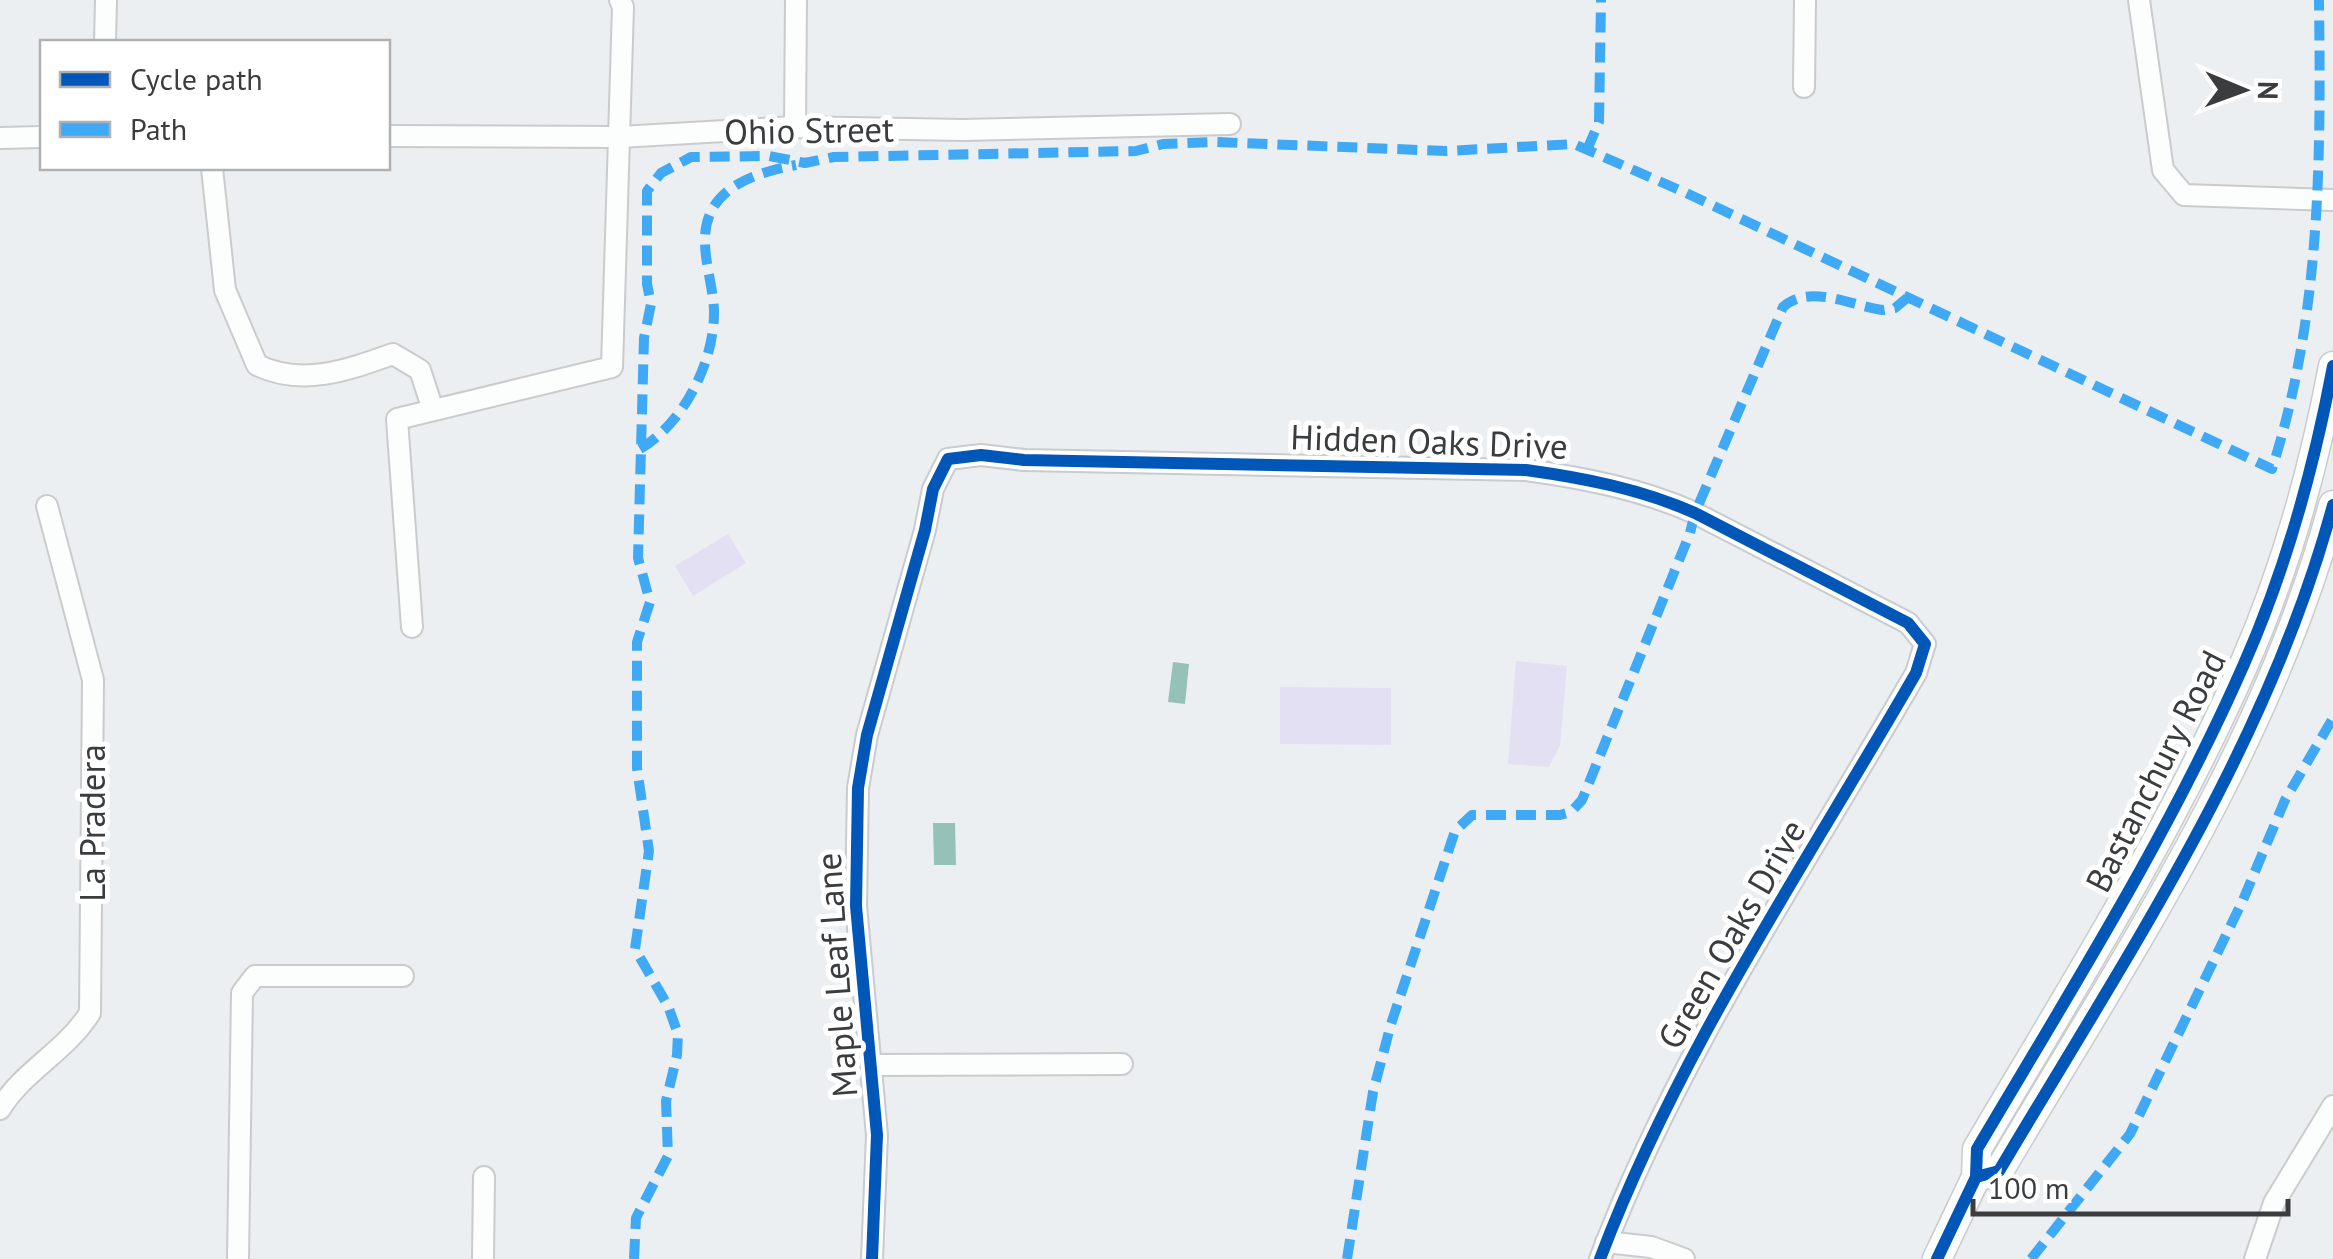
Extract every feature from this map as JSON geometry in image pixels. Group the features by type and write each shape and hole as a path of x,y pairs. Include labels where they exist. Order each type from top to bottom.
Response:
{"main road":[{"name":"Bastanchury Road","path":"1937,1259 1976,1177 1976,1149 2136,880 2246,662 2280,572 2314,461 2333,366"},
{"name":"Bastanchury Road","path":"1976,1177 1999,1171 2200,826 2282,660 2333,505"}],"street":[{"path":"105,40 106,0"},
{"path":"412,627 398,419 612,367 623,7 620,0"},
{"path":"795,127 796,0"},
{"path":"1804,87 1805,0"},
{"path":"2139,0 2164,170 2184,196 2333,200"},
{"name":"Ohio Street","path":"390,136 620,137 795,127 963,130 1230,124"},
{"path":"0,138 40,137"},
{"path":"212,170 225,290 257,364 274,373 316,376 392,354 420,370 433,410"},
{"name":"Hidden Oaks Drive","path":"948,459 980,455 1024,460 1526,470 1593,479 1670,501 1695,513 1908,624 1925,644"},
{"name":"Maple Leaf Lane","path":"872,1259 877,1135 856,906 858,788 867,735 926,530 933,489 948,459"},
{"name":"La Pradera","path":"0,1110 11,1092 75,1037 90,1013 93,680 47,506"},
{"name":"Green Oaks Drive","path":"1603,1250 1662,1119 1720,1008 1916,673 1925,644"},
{"path":"238,1259 242,992 254,976 404,976"},
{"path":"871,1065 1122,1064"},
{"path":"2255,1259 2274,1204 2331,1115"},
{"path":"483,1259 484,1177"},
{"path":"1603,1250 1651,1247 1684,1259"},
{"path":"1603,1250 1624,1259"}],"shaded area":[{"path":"728,534 746,563 693,596 675,566"},
{"path":"1516,661 1567,666 1560,745 1549,767 1508,764"},
{"path":"1173,662 1189,664 1185,704 1168,702"},
{"path":"1280,687 1391,688 1391,745 1280,744"},
{"path":"933,823 955,823 956,865 934,865"}],"marked path":[{"path":"1587,150 1599,122 1601,0"},
{"path":"634,1259 636,1218 668,1156 666,1101 678,1034 668,1006 635,949 649,851 637,768 637,642 650,602 638,558 644,338 651,304 647,284 647,191 661,173 691,157 769,156 805,163 834,157 1136,151 1163,144 1215,142 1446,151 1574,144 2272,469 2300,353 2315,236 2319,0"},
{"path":"640,449 656,438 683,407 703,370 713,330 705,241 713,208 734,186 796,165"},
{"path":"1347,1259 1373,1092 1391,1024 1455,831 1472,815 1560,815 1571,812 1582,800 1695,513 1783,307 1794,300 1818,296 1883,310 1895,308 1907,298"},
{"path":"2031,1259 2130,1134 2243,900 2285,800 2333,718"}],"cycle path":[{"path":"1937,1259 1976,1177 1977,1149 2152,850 2244,664 2297,517 2333,366"},
{"path":"872,1259 877,1135 856,906 858,788 867,735 933,489 948,459 981,455 1024,460 1526,470 1591,481 1654,497 1695,513 1908,623 1925,644 1916,673 1705,1033 1631,1182 1600,1259"},
{"path":"1976,1177 1999,1171 2189,849 2271,681 2305,594 2333,505"}]}
